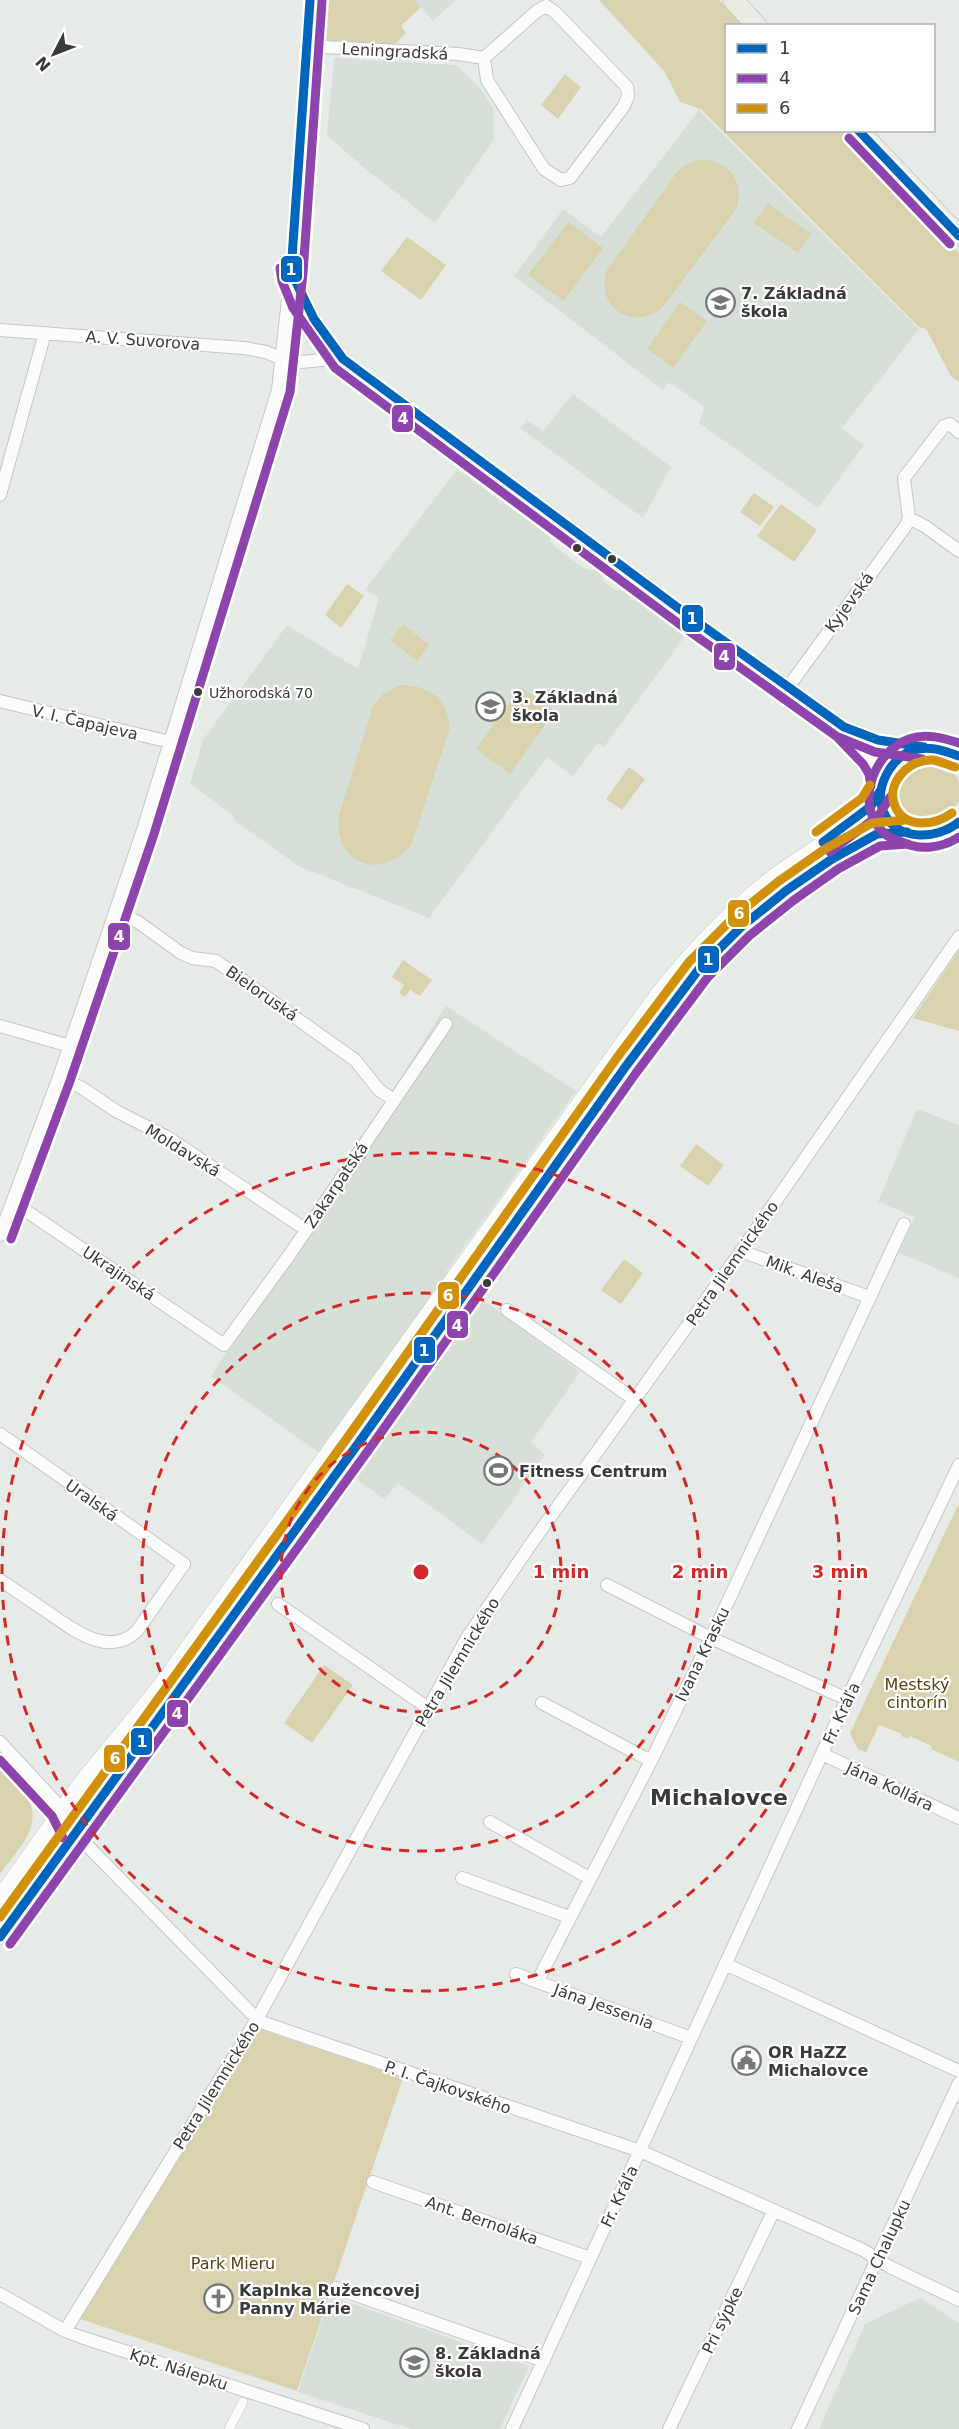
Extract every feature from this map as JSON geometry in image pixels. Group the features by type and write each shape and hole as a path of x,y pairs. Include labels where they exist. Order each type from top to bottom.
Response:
{"main road":[{"path":"733,0 756,24"},
{"path":"860,132 959,236"}],"street":[{"path":"0,1235 59,1077 115,912 170,742 278,390 291,272 310,0"},
{"path":"546,6 555,12 627,87 628,96 624,106 570,178 561,180 544,169 487,80 484,58 537,11 546,6"},
{"name":"Leningradská","path":"306,46 458,54 484,58"},
{"path":"291,272 314,319 343,359 689,616 844,727 880,769 885,814 897,827 907,832"},
{"name":"A. V. Suvorova","path":"0,330 244,348 266,352 283,361"},
{"path":"0,495 45,333"},
{"path":"283,361 291,363 332,358 343,359"},
{"path":"959,432 950,424 944,426 904,478 909,518 926,527 959,551"},
{"name":"Kyjevská","path":"789,686 905,527 909,518"},
{"name":"V. I. Čapajeva","path":"0,701 170,742"},
{"path":"844,727 878,740 941,749 959,749"},
{"path":"0,1897 62,1809 160,1686 672,976 728,915 774,876 866,811 898,759 924,747"},
{"path":"941,749 959,756"},
{"path":"935,835 959,822"},
{"path":"0,1937 346,1459 614,1083 699,969 741,927 787,890 854,846 877,834 907,832 959,837"},
{"name":"Bieloruská","path":"115,912 138,922 181,953 192,958 216,961 355,1060 378,1090 394,1100"},
{"path":"728,915 741,927"},
{"name":"Petra Jilemnického","path":"65,2331 257,2019 467,1638 741,1251 959,937"},
{"name":"Zakarpatská","path":"224,1345 250,1311 446,1024"},
{"path":"0,1026 70,1046"},
{"path":"600,1073 614,1083"},
{"name":"Moldavská","path":"59,1077 82,1088 116,1111 167,1137 305,1229"},
{"name":"Ukrajinská","path":"13,1202 224,1345"},
{"name":"Ivana Krasku","path":"537,1982 651,1761 711,1638 904,1224"},
{"name":"Mik. Aleša","path":"741,1251 869,1297"},
{"path":"507,1310 635,1400"},
{"name":"Uralská","path":"0,1434 184,1564 132,1635 115,1641 82,1636 0,1580"},
{"path":"331,1449 346,1459"},
{"name":"Fr. Kráľa","path":"512,2429 847,1700 959,1465"},
{"path":"608,1585 711,1638 847,1700"},
{"path":"278,1604 428,1708"},
{"path":"160,1686 174,1697"},
{"path":"542,1703 651,1761"},
{"name":"P. I. Čajkovského","path":"0,1742 62,1809 74,1832 257,2019 394,2069 640,2151 863,2250 878,2261 959,2300"},
{"name":"Jána Kollára","path":"822,1754 959,1818"},
{"path":"490,1822 589,1878"},
{"path":"462,1878 569,1917"},
{"path":"725,1964 959,2071"},
{"name":"Jána Jessenia","path":"516,1974 691,2038"},
{"name":"Sama Chalupku","path":"798,2429 959,2083"},
{"name":"Ant. Bernoláka","path":"373,2182 590,2258"},
{"name":"Pri sýpke","path":"669,2429 774,2210"},
{"path":"336,2288 543,2361"},
{"name":"Kpt. Nálepku","path":"0,2294 65,2331 363,2429"},
{"path":"230,2429 243,2402"}],"shaded area":[{"path":"415,0 456,0 433,21"},
{"path":"334,58 456,65 480,88 493,108 494,140 435,223 327,136"},
{"name":"7. Základná škola","path":"699,110 919,329 842,428 864,445 818,508 699,423 704,408 701,405 669,382 663,390 514,276 563,209 601,237"},
{"path":"573,394 671,467 643,518 520,428 527,420 543,431"},
{"name":"3. Základná škola","path":"457,469 550,537 553,545 570,558 587,570 596,570 602,575 603,581 616,591 625,592 685,636 604,747 598,743 573,776 547,757 429,918 300,867 235,821 233,815 190,784 203,740 287,625 358,669 379,598 365,590"},
{"path":"446,1006 576,1091 446,1272 580,1372 531,1442 545,1455 482,1544 398,1483 384,1499 211,1376"},
{"path":"917,1109 959,1125 959,1278 899,1253 915,1217 878,1202"},
{"name":"8. Základná škola","path":"330,2296 529,2366 500,2429 411,2429 298,2392"},
{"path":"920,2298 959,2323 959,2429 819,2429 865,2324"}],"green space":[{"path":"324,0 415,0 421,7 401,26 406,33 396,43 389,45 322,40"},
{"path":"599,0 719,0 742,24 725,24 725,132 844,132 959,253 959,382 951,376 926,329 919,327 701,109 680,102 664,71"},
{"path":"565,74 581,87 558,119 541,105"},
{"path":"697,160 717,162 732,173 738,189 736,209 663,307 640,317 619,312 611,305 606,295 604,283 607,270 677,172 685,165"},
{"path":"768,203 811,234 798,253 754,223"},
{"path":"568,222 603,248 564,301 528,275"},
{"path":"407,237 446,265 421,300 381,271"},
{"path":"680,302 707,321 673,368 647,349"},
{"path":"754,493 774,507 760,526 740,512"},
{"path":"781,504 817,530 794,562 757,536"},
{"path":"347,584 364,596 341,628 325,615"},
{"path":"403,624 429,645 417,661 390,640"},
{"path":"401,685 421,688 436,697 446,711 449,731 412,843 401,855 388,862 375,865 362,862 352,856 344,846 339,833 339,816 373,706 383,694"},
{"path":"521,687 555,711 510,774 476,749"},
{"path":"928,759 940,761 951,768 958,779 960,791 958,803 951,814 940,821 928,823 916,821 905,814 898,803 896,791 898,779 905,768 916,761"},
{"path":"629,767 645,779 622,810 606,799"},
{"path":"959,950 959,1031 913,1018"},
{"path":"403,960 432,980 420,996 410,990 405,997 399,993 404,985 392,977"},
{"path":"696,1144 724,1165 708,1186 680,1166"},
{"path":"624,1259 643,1273 621,1304 601,1290"},
{"name":"Mestský cintorín","path":"959,1503 959,1762 931,1749 932,1746 910,1736 908,1739 901,1736 902,1734 879,1725 866,1752 858,1749 850,1733"},
{"path":"324,1665 353,1685 312,1743 284,1723"},
{"path":"0,1766 28,1799 32,1809 32,1819 26,1839 0,1874"},
{"name":"Park Mieru","path":"259,2029 403,2078 297,2391 80,2319"}],"transit line":[{"name":"1","path":"310,0 291,272 314,319 343,359 689,616 844,727 878,740 924,747"},
{"name":"4","path":"11,1239 70,1081 154,834 290,392 303,273 322,1"},
{"name":"1","path":"860,132 959,236"},
{"name":"4","path":"849,138 950,244"},
{"name":"4","path":"280,268 282,281 293,308 335,368 682,626 836,736 863,764 869,774 871,786"},
{"name":"4","path":"959,743 922,736 909,739 896,746 877,767 869,795 870,809 875,822 891,838 916,847 931,847 945,844 959,837"},
{"name":"4","path":"838,737 875,752 922,759"},
{"name":"1","path":"959,756 936,749 914,750 898,759 892,766 883,783 881,793 883,811 889,821 907,833 929,835 950,828 959,822"},
{"name":"6","path":"952,813 930,822 913,822 900,814 895,806 893,789 908,768 924,760 938,761 955,767"},
{"name":"6","path":"816,832 862,798 870,785"},
{"name":"1","path":"823,842 871,806 880,791"},
{"name":"4","path":"830,852 879,815 890,797"},
{"name":"6","path":"0,1917 350,1434 616,1059 689,962 733,918 779,881 825,849 872,823 906,820"},
{"name":"1","path":"0,1937 360,1441 626,1066 699,969 741,927 787,890 832,859 877,834 907,832"},
{"name":"4","path":"10,1944 370,1448 636,1073 708,977 749,936 838,869 880,846 908,844"},
{"name":"4","path":"0,1760 52,1816 63,1838"}],"place":[{"name":"7. Základná škola","path":"720,302"},
{"name":"Užhorodská 70","path":"198,692"},
{"name":"3. Základná škola","path":"491,706"},
{"name":"Fitness Centrum","path":"498,1471"},
{"name":"OR HaZZ Michalovce","path":"747,2061"},
{"name":"Kaplnka Ružencovej Panny Márie","path":"218,2299"},
{"name":"8. Základná škola","path":"414,2362"}],"district":[{"name":"Michalovce","path":"719,1797"}]}
